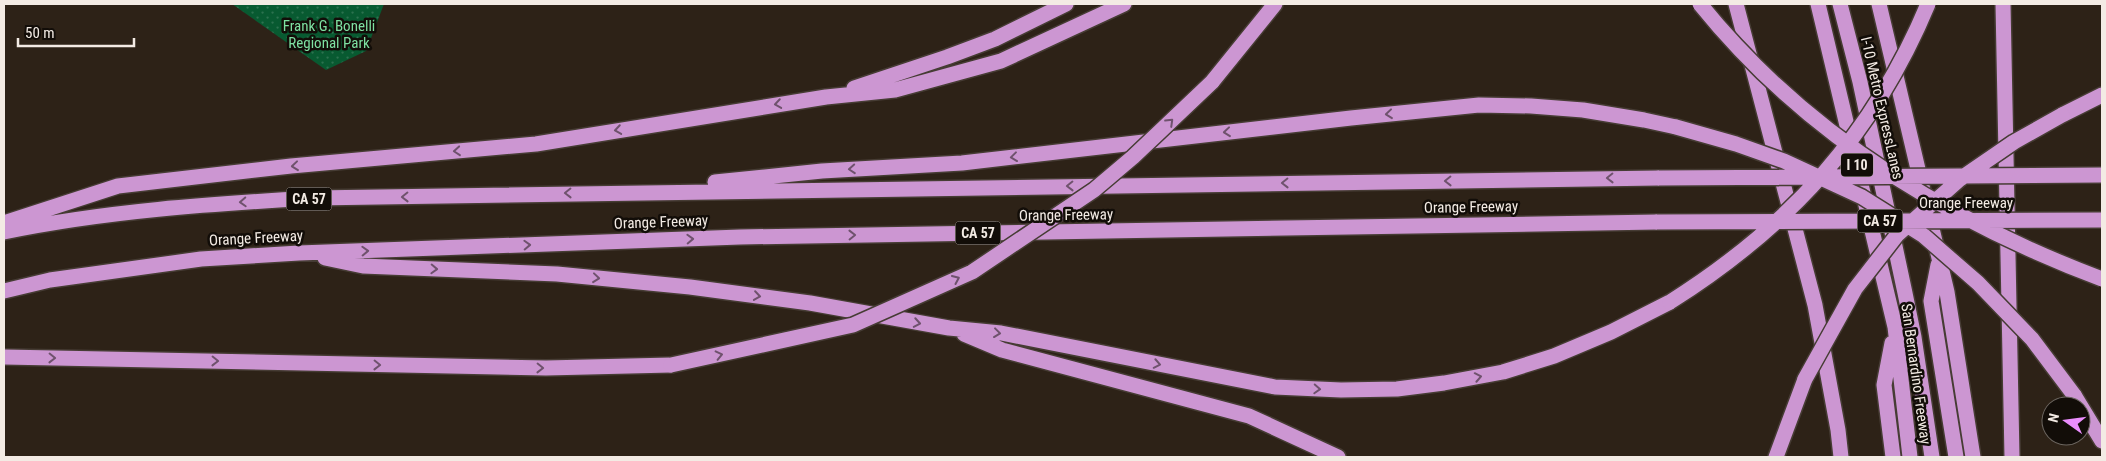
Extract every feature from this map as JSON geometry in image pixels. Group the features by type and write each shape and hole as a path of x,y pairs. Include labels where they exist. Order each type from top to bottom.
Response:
{"highway":[{"path":"826,97 947,58 994,39 1066,4"},
{"path":"4,223 118,186 291,166 536,144 826,97 895,90 1001,61 1124,4"},
{"path":"4,357 536,368 671,365 853,325 972,272 1094,190 1133,157 1212,82 1275,4"},
{"path":"1700,4 1728,38 1783,92 1826,127 1908,187 1991,232 2102,279"},
{"path":"1736,4 1815,305 1838,430 1841,457"},
{"name":"San Bernardino Freeway","path":"1818,4 1895,327 1910,457"},
{"name":"I-10 Metro ExpressLanes","path":"1840,4 1860,82 1914,337 1932,457"},
{"path":"1879,4 1947,292 1973,457"},
{"path":"298,253 363,266 557,274 690,287 810,303 949,328 1001,333 1275,387 1340,390 1397,389 1444,384 1503,372 1554,356 1611,332 1670,302 1742,250 1788,212 1818,182 1853,138 1883,94 1914,38 1928,4"},
{"path":"2003,4 2012,457"},
{"path":"1776,457 1805,379 1855,289 1898,235 1960,179 2014,142 2102,95"},
{"path":"617,192 822,171 962,163 1351,118 1479,106 1531,106 1583,110 1676,127 1736,144 1784,161 1862,197 1924,236 1978,283 2032,339 2074,394 2102,441"},
{"name":"Orange Freeway","path":"4,232 100,215 199,204 314,198 1659,178 2102,175"},
{"name":"Orange Freeway","path":"4,291 50,280 201,259 298,253 740,237 1657,222 2102,220"},
{"path":"1939,258 1931,301 1956,457"},
{"path":"1894,457 1884,385 1895,327"},
{"path":"949,328 1002,350 1249,416 1338,457"}],"green space":[{"name":"Frank G. Bonelli Regional Park","path":"232,4 384,4 366,51 326,70"}]}
